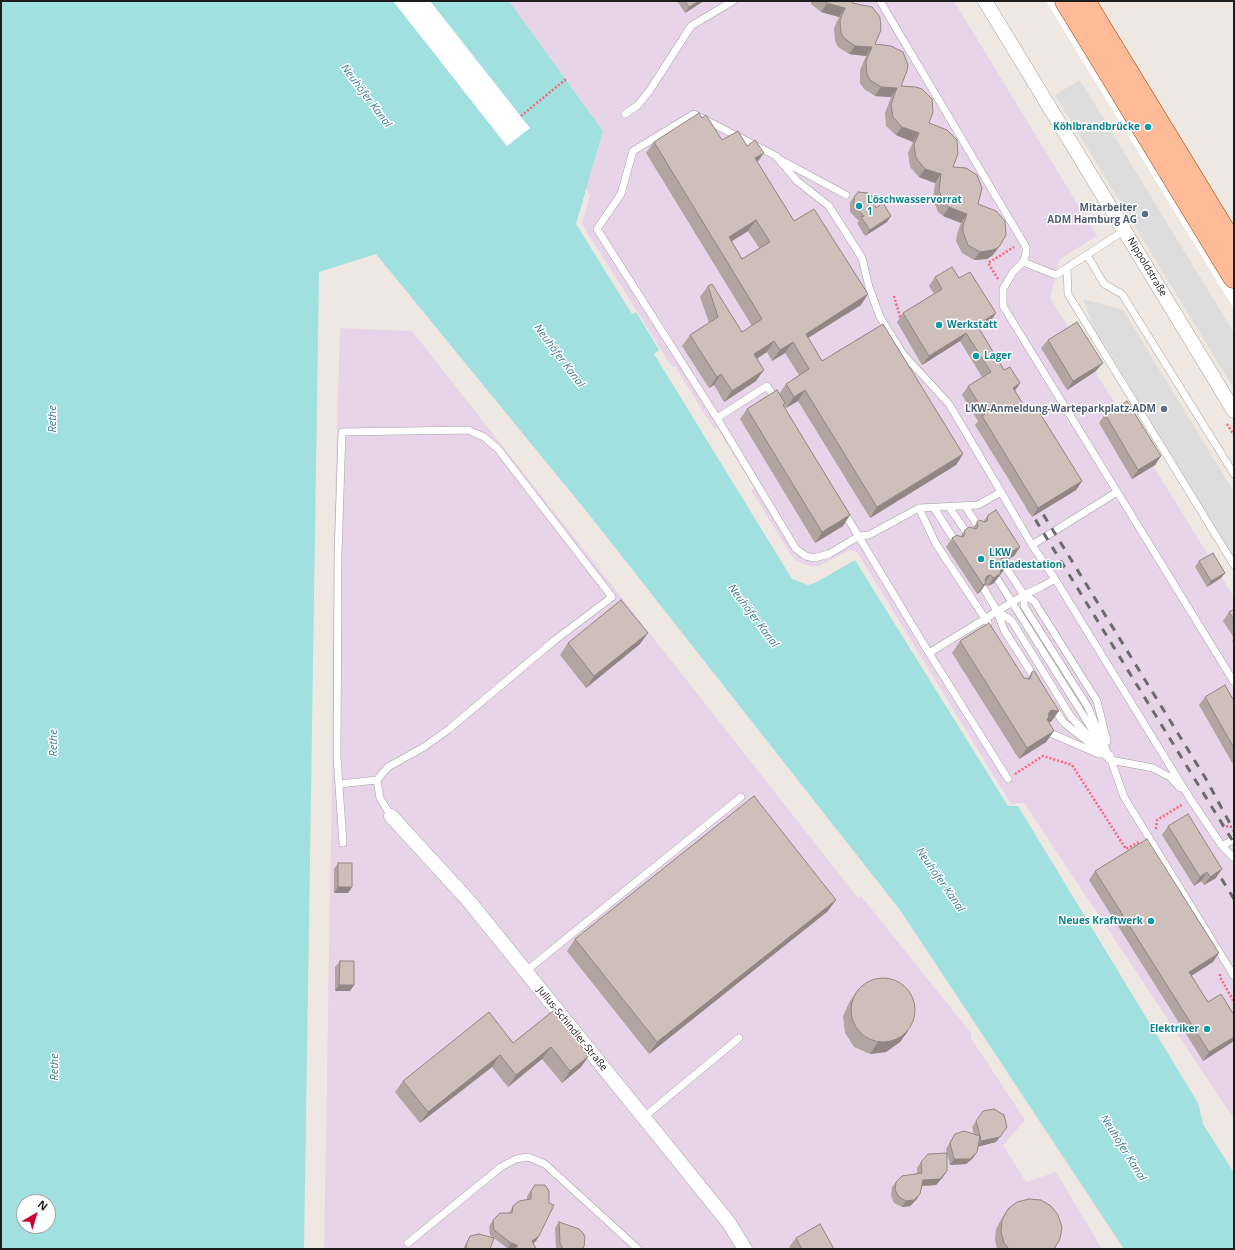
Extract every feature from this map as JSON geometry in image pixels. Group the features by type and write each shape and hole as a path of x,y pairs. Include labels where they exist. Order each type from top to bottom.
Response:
{"main road":[{"path":"1066,1 1234,277"},
{"path":"1084,1 1234,247"}],"street":[{"name":"Nippoldstraße","path":"985,1 1234,411"},
{"name":"Julius-Schindler-Straße","path":"391,816 468,900 729,1223 745,1249"}],"lane":[{"path":"625,114 638,105 646,95 691,26 733,1"},
{"path":"880,1 1026,247 1026,254 1023,262 1013,272 1004,289 1003,306 1234,682"},
{"path":"846,195 776,156 694,114 633,151 621,194 597,229 717,418 796,549 806,556 814,558 829,554 859,536 869,535 919,508 978,505 1001,492"},
{"path":"776,156 796,181 829,206 862,258 869,287 880,317 895,342 903,354 949,404 1032,545 1055,579 1191,800 1222,846 1234,858"},
{"path":"1023,262 1056,275 1125,230"},
{"path":"1087,256 1104,284 1122,294 1234,474"},
{"path":"1067,268 1068,294 1234,564"},
{"path":"717,418 768,386 779,406"},
{"path":"339,784 377,780 388,766 424,747 449,729 555,640 612,596 498,449 484,437 468,430 342,432 338,555 336,756 343,843"},
{"path":"1032,545 1117,492"},
{"path":"839,504 929,653 1008,779"},
{"path":"965,506 978,526"},
{"path":"949,507 967,534"},
{"path":"919,508 936,544 986,619 991,630"},
{"path":"934,508 955,541"},
{"path":"1003,563 1024,595 1034,601 1097,701 1111,760"},
{"path":"929,653 1012,602 1055,579"},
{"path":"998,580 1111,760"},
{"path":"984,589 998,611 1004,630 1042,690"},
{"path":"1024,595 1024,606 1088,707 1111,760 1124,797 1234,976"},
{"path":"998,611 1012,621 1071,717 1111,760"},
{"path":"1046,696 1063,722 1111,760"},
{"path":"1047,729 1111,760 1153,768 1170,777 1191,800"},
{"path":"377,780 380,798 391,816"},
{"path":"526,971 741,797"},
{"path":"1222,846 1234,839"},
{"path":"644,1117 739,1038"},
{"path":"408,1243 500,1167 516,1159 528,1158 545,1164 638,1249"}],"path":[{"path":"520,116 566,80"},
{"path":"1004,289 988,263 1016,246"},
{"path":"1008,779 1043,756 1072,765 1126,849 1141,840 1143,844 1156,836 1157,820 1191,800"},
{"path":"1221,970 1220,977 1234,1002"}],"shaded area":[{"path":"509,1 954,1 1097,236 1060,259 1050,298 1234,597 1234,1119 1024,803 1011,804 857,552 850,550 819,566 809,566 797,561 791,555 751,490 754,488 717,428 714,429 675,366 672,367 582,224 590,195 586,189 603,131"},
{"name":"Mitarbeiter ADM Hamburg AG","path":"1080,80 1234,333 1234,389 1055,95"},
{"name":"LKW-Anmeldung-Warteparkplatz-ADM","path":"1083,299 1123,310 1234,492 1234,558 1093,326"},
{"path":"340,328 412,331 858,898 861,896 971,1033 971,1038 1025,1120 1003,1145 1026,1182 1056,1172 1102,1249 324,1249 332,782 333,565"}],"water":[{"path":"1,1 509,1 603,131 576,224 632,314 636,312 659,350 654,354 792,579 808,585 815,583 855,560 1008,806 1018,806 1198,1103 1203,1124 1234,1173 1234,1249 1124,1249 900,910 591,517 376,254 319,272 304,1249 1,1249"}],"pier":[{"path":"393,1 430,1 530,128 507,146"},
{"name":"Köhlbrandbrücke","path":"1046,1 1097,1 1234,226 1234,309"}],"building":[{"path":"685,1 699,1 689,7"},
{"path":"824,1 853,1 852,3 872,7 880,17 881,30 875,44 891,46 903,52 908,65 901,86 922,89 932,99 933,112 929,123 947,130 957,140 958,154 953,167 966,168 977,175 982,188 978,204 996,211 1005,221 1006,235 999,247 993,250 980,252 968,245 963,232 963,225 967,214 949,207 944,203 939,191 941,174 925,169 916,158 914,145 919,133 902,127 893,117 891,104 897,88 881,87 870,80 867,74 866,61 872,47 855,46 844,38 841,33 840,20 845,8"},
{"path":"699,113 702,118 706,115 722,140 738,131 747,146 755,140 764,153 755,158 794,221 814,209 868,294 806,334 822,361 883,324 963,454 877,507 805,390 794,397 786,384 809,369 793,342 780,350 774,341 754,354 764,370 732,391 721,374 717,377 690,335 718,317 708,286 712,284 742,332 762,319 654,142","holes":["756,220 770,242 742,259 729,237"]},
{"path":"858,192 868,193 872,196 876,208 883,203 891,216 870,230 861,217 864,216 854,206 854,197"},
{"path":"952,267 959,278 970,272 996,313 977,325 1004,370 1010,367 1020,383 1013,388 1028,412 1036,407 1082,481 1038,508 982,416 985,414 968,386 991,372 966,333 929,356 903,313 942,289 935,277"},
{"path":"1077,322 1103,363 1073,381 1048,340"},
{"path":"777,390 785,403 783,405 850,515 822,532 747,409"},
{"path":"1127,401 1161,456 1138,470 1105,414"},
{"name":"LKW Entladestation","path":"996,510 1020,547 1013,551 1009,549 1006,550 1005,557 1001,559 1006,567 1001,567 1000,574 994,578 990,575 987,576 985,580 986,583 983,585 952,538 957,535 961,537 964,536 965,530 969,527 976,529 978,526 977,522 980,520 984,522 987,521 988,515"},
{"path":"1213,553 1225,573 1211,581 1199,561"},
{"path":"621,600 648,633 594,676 568,643"},
{"path":"1234,609 1234,620 1229,612"},
{"path":"989,623 1024,678 1030,679 1032,672 1034,671 1059,711 1051,710 1048,714 1049,717 1047,719 1054,731 1027,748 960,641"},
{"path":"1225,685 1234,701 1234,748 1205,697"},
{"path":"754,796 836,900 657,1042 575,939"},
{"path":"1188,814 1222,869 1210,877 1207,872 1200,877 1168,826"},
{"name":"Neues Kraftwerk","path":"1147,839 1219,953 1189,972 1208,1002 1221,994 1234,1015 1234,1037 1209,1052 1095,871"},
{"path":"338,863 352,863 352,887 338,887"},
{"path":"340,961 354,961 354,985 339,985"},
{"path":"883,978 895,981 906,987 912,998 915,1010 912,1022 906,1033 895,1039 883,1042 871,1039 860,1033 854,1022 851,1010 854,998 860,987 871,981"},
{"path":"553,1011 589,1056 570,1071 551,1047 516,1075 500,1055 428,1112 403,1081 489,1012 513,1043"},
{"path":"994,1109 1004,1115 1007,1127 1000,1137 981,1141 976,1121 983,1111"},
{"path":"964,1131 980,1136 977,1152 970,1159 954,1159 950,1143 955,1134"},
{"path":"947,1153 947,1171 940,1179 923,1180 920,1194 914,1200 906,1201 899,1197 895,1190 896,1182 902,1176 922,1173 921,1162 928,1154"},
{"path":"535,1185 545,1185 549,1191 549,1203 554,1205 539,1236 532,1241 536,1249 517,1249 517,1245 511,1243 494,1230 493,1220 500,1213 512,1213 513,1206 519,1201 531,1199 531,1191"},
{"path":"1029,1199 1041,1200 1051,1206 1058,1215 1062,1227 1060,1239 1054,1249 1009,1249 1004,1243 1001,1232 1002,1220 1008,1209 1017,1202"},
{"path":"559,1222 579,1229 583,1233 585,1237 584,1247 581,1249 563,1249 560,1243"},
{"path":"820,1224 834,1249 802,1249 796,1238"},
{"path":"479,1234 494,1238 490,1249 467,1249 466,1245 470,1236"}],"railway":[{"path":"1035,501 1206,779 1234,831"},
{"path":"1027,506 1234,843"},
{"path":"1213,865 1234,899"}],"place":[{"name":"Köhlbrandbrücke","path":"1148,127"},
{"name":"Löschwasservorrat 1","path":"859,206"},
{"name":"Mitarbeiter ADM Hamburg AG","path":"1145,214"},
{"name":"Werkstatt","path":"939,325"},
{"name":"Lager","path":"976,356"},
{"name":"LKW-Anmeldung-Warteparkplatz-ADM","path":"1164,409"},
{"name":"LKW Entladestation","path":"981,559"},
{"name":"Neues Kraftwerk","path":"1151,921"},
{"name":"Elektriker","path":"1207,1029"}],"water label":[{"name":"Neuhöfer Kanal","path":"366,96"},
{"name":"Neuhöfer Kanal","path":"559,356"},
{"name":"Rethe","path":"53,419"},
{"name":"Neuhöfer Kanal","path":"753,616"},
{"name":"Rethe","path":"54,743"},
{"name":"Neuhöfer Kanal","path":"940,880"},
{"name":"Rethe","path":"55,1067"},
{"name":"Neuhöfer Kanal","path":"1123,1148"}]}
